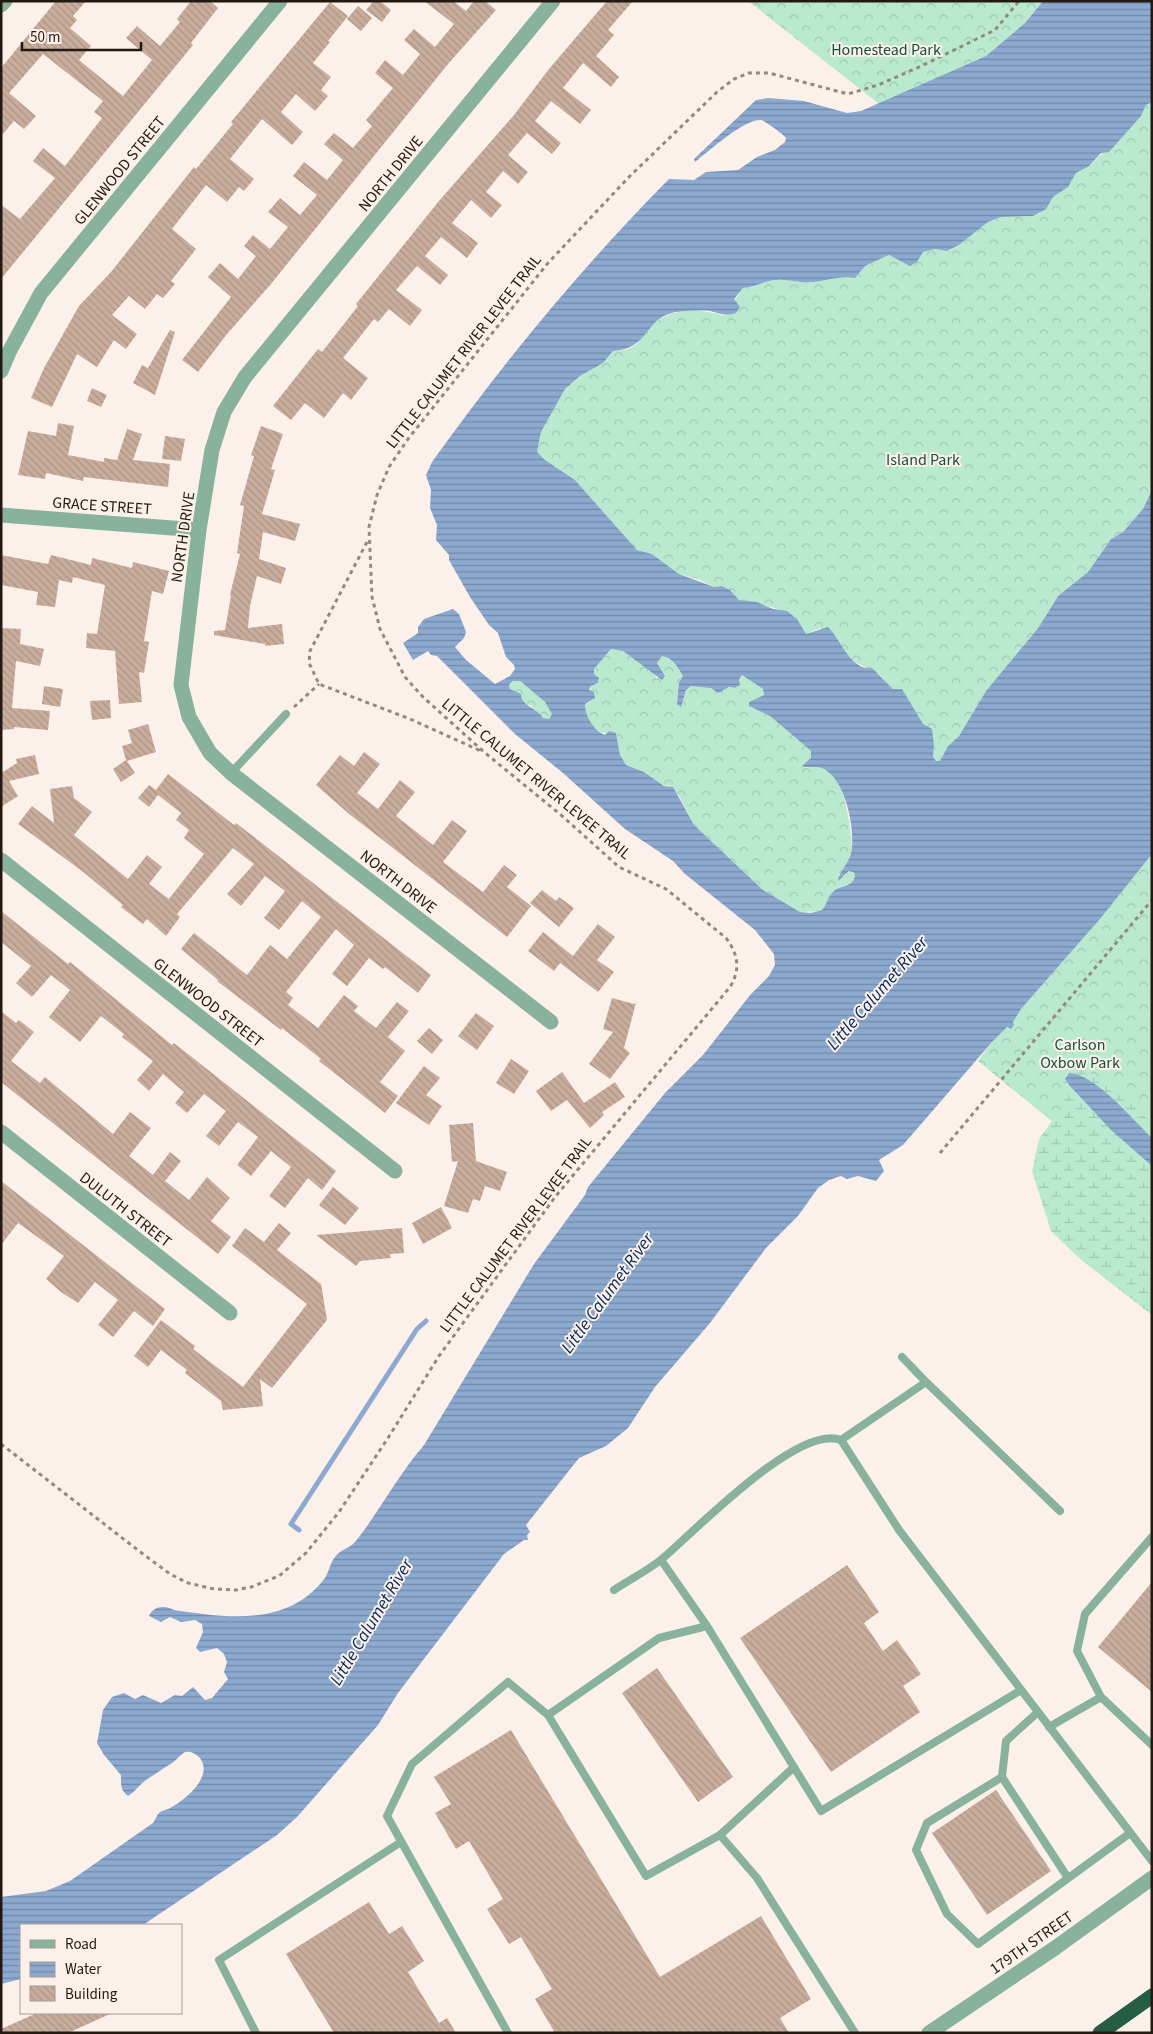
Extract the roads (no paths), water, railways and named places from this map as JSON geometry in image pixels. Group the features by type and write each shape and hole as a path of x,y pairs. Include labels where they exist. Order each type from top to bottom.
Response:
{"highway":[{"path":"1100,2033 1152,1996"}],"street":[{"path":"1,6 5,1"},
{"name":"GLENWOOD STREET","path":"1,371 9,352 41,294 280,1"},
{"name":"NORTH DRIVE","path":"551,1022 231,773 210,753 188,717 181,685 199,530 212,450 224,412 245,377 553,1"},
{"name":"GRACE STREET","path":"1,515 199,530"},
{"name":"GLENWOOD STREET","path":"1,860 395,1171"},
{"name":"DULUTH STREET","path":"1,1132 230,1313"},
{"name":"179TH STREET","path":"929,2033 1055,1948 1152,1878"}],"lane":[{"path":"231,773 286,714"},
{"path":"902,1357 1060,1511"},
{"path":"614,1590 661,1560 732,1495 779,1461 813,1442 829,1438 841,1440 926,1382"},
{"path":"841,1440 899,1530 1152,1861"},
{"path":"1152,1537 1085,1614 1077,1651 1101,1697 1152,1745"},
{"path":"661,1560 707,1626 821,1811 1020,1690"},
{"path":"548,1715 659,1638 707,1626"},
{"path":"508,2033 386,1816 412,1764 508,1682 548,1715 646,1876 720,1835 793,1768"},
{"path":"1049,1727 1101,1697"},
{"path":"1038,1712 1006,1741 1002,1777 1068,1878"},
{"path":"1002,1777 927,1823 916,1850 947,1914 978,1944 1130,1833"},
{"path":"720,1835 757,1878 855,2033"},
{"path":"256,2033 219,1960 401,1842"}],"water":[{"name":"Little Calumet River","path":"1043,1 1152,1 1152,102 1146,105 1141,116 1109,152 1101,153 1089,166 1076,173 1068,187 1053,197 1046,209 1033,216 1001,217 988,222 959,245 947,251 935,249 923,252 917,262 910,266 889,255 865,266 855,278 808,282 773,280 743,288 734,299 740,307 736,313 720,314 710,311 691,311 675,312 663,317 640,340 625,349 613,351 603,363 580,376 565,389 541,432 537,452 545,460 575,480 637,550 652,554 679,574 714,587 722,586 730,590 739,600 757,602 773,609 787,611 797,619 806,634 828,627 852,660 865,668 872,668 893,689 902,689 923,724 932,729 933,757 936,761 940,761 948,746 959,736 986,691 1039,627 1058,596 1088,572 1111,539 1123,532 1143,509 1152,490 1152,854 1100,919 1021,1009 1011,1029 1007,1027 992,1042 903,1145 879,1160 884,1171 876,1181 858,1176 847,1179 841,1176 829,1180 818,1188 798,1216 766,1248 710,1323 655,1387 628,1428 606,1446 579,1458 526,1525 530,1532 527,1535 528,1540 524,1540 504,1554 398,1693 378,1725 297,1817 277,1835 144,1924 20,1924 20,1979 1,1984 1,1897 46,1891 70,1881 153,1823 159,1813 184,1799 201,1779 203,1764 199,1757 185,1752 171,1764 146,1780 128,1796 122,1789 121,1775 104,1755 97,1743 103,1710 112,1697 124,1693 135,1699 143,1695 161,1703 175,1695 182,1696 193,1687 205,1700 212,1698 228,1679 224,1672 227,1662 224,1654 217,1648 200,1652 196,1648 203,1632 202,1624 195,1620 181,1622 170,1617 161,1622 149,1616 153,1610 167,1607 174,1610 215,1615 256,1615 275,1612 293,1605 310,1594 325,1578 337,1555 353,1544 359,1537 424,1445 534,1264 585,1195 588,1187 665,1093 703,1055 751,994 769,976 775,965 774,954 755,930 685,874 673,861 625,829 563,773 515,734 437,656 431,655 428,651 413,660 403,643 418,633 418,627 424,619 453,609 459,614 466,632 464,638 455,647 466,660 495,684 510,676 515,669 514,665 506,657 498,633 489,625 470,597 449,560 449,555 436,540 437,525 430,508 431,490 426,475 432,462 513,354 542,319 600,252 669,179 694,180 706,172 738,170 757,157 775,150 785,142 786,138 770,125 761,120 754,121 727,136 695,162 694,159 756,100 768,98 804,101 847,113 861,111 986,56 1025,23","holes":["611,649 623,651 662,680 665,676 657,663 662,656 672,661 683,676 679,682 677,704 681,707 686,690 691,686 711,688 718,693 729,687 735,688 740,685 739,680 742,675 763,689 764,695 749,702 749,706 770,716 811,751 811,758 802,766 821,768 832,775 844,795 852,832 851,853 838,881 849,871 855,873 850,884 832,893 822,910 811,913 800,912 763,890 694,825 673,787 664,786 644,772 626,765 620,755 616,733 609,731 605,735 594,727 585,704 595,698 594,692 589,690 591,686 598,683 599,678 594,674 594,669","513,681 520,681 545,702 552,714 549,719 543,718 523,701 521,694 510,689 509,685"]},
{"path":"1069,1073 1079,1075 1101,1089 1152,1138 1152,1166 1111,1130 1070,1086 1065,1079"}],"waterway":[{"path":"299,1530 291,1524 417,1329 426,1321"}],"park label":[{"name":"Homestead Park","path":"886,49"},
{"name":"Island Park","path":"923,459"},
{"name":"Carlson Oxbow Park","path":"1080,1053"}]}
